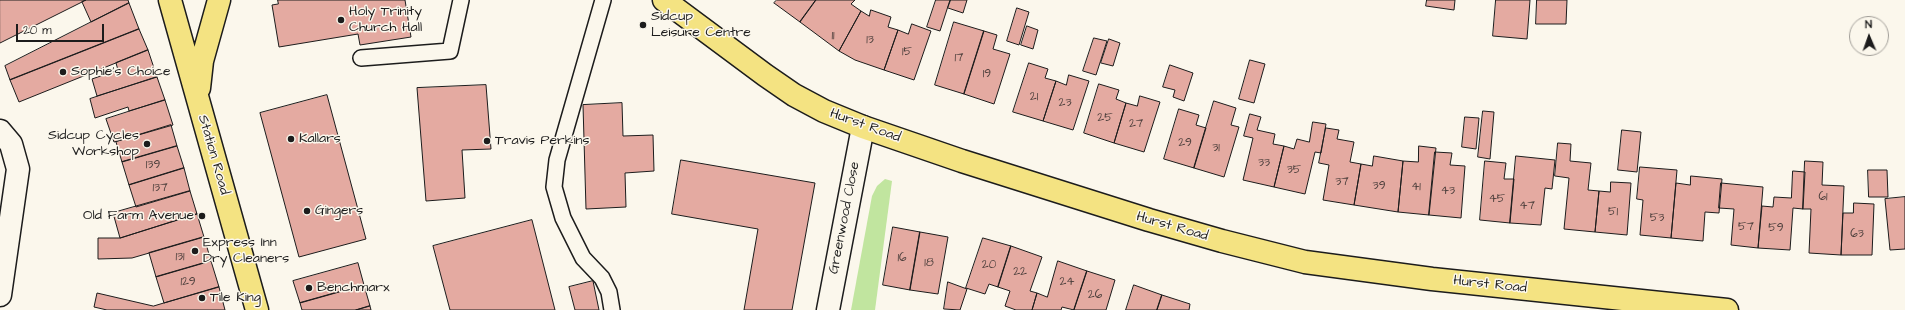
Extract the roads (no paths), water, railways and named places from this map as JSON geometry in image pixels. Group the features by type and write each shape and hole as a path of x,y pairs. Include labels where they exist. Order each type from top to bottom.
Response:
{"main road":[{"name":"Station Road","path":"170,0 257,310"},
{"path":"198,99 202,61 218,0"},
{"name":"Hurst Road","path":"664,0 765,76 794,95 824,111 862,127 1140,218 1300,261 1432,279 1727,310"}],"street":[{"name":"Greenwood Close","path":"828,310 862,127"},
{"path":"0,130 11,144 18,169 0,295"}],"lane":[{"path":"361,58 450,51 460,0"},
{"path":"603,0 558,160 554,187 563,218 583,258 602,278 609,292 612,310"}],"place":[{"name":"Holy Trinity Church Hall","path":"341,20"},
{"name":"Sidcup Leisure Centre","path":"643,25"},
{"name":"Sophie's Choice","path":"63,72"},
{"name":"Kallars","path":"291,139"},
{"name":"Travis Perkins","path":"487,141"},
{"name":"Sidcup Cycles Workshop","path":"147,144"},
{"name":"Gingers","path":"307,211"},
{"name":"Old Farm Avenue","path":"202,216"},
{"name":"Express Inn Dry Cleaners","path":"195,251"},
{"name":"Benchmarx","path":"309,288"},
{"name":"Tile King","path":"202,298"}]}
